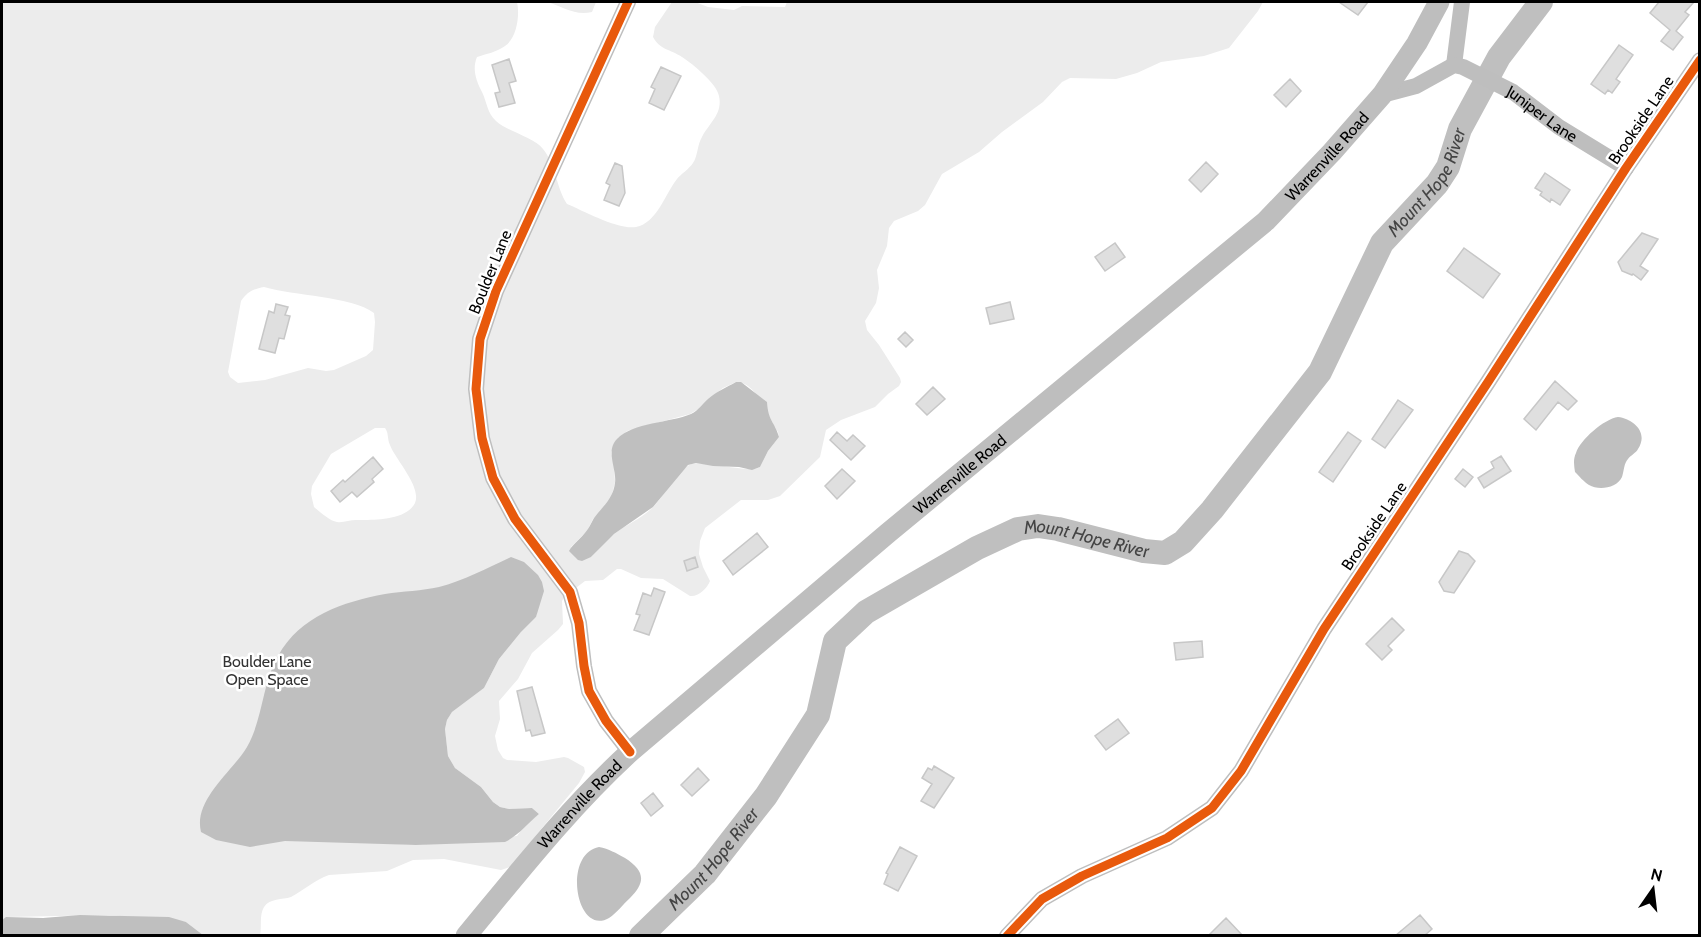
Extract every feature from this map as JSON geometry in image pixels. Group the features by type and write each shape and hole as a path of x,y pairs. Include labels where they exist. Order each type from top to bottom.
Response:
{"main road":[{"name":"Warrenville Road","path":"466,936 563,819 630,752 888,533 1266,221 1332,152 1382,95 1417,43 1439,2"}],"street":[{"name":"Boulder Lane","path":"628,2 496,291 480,339 476,389 482,438 493,478 515,519 570,592 579,623 589,691 606,721 630,752"},
{"path":"1382,95 1416,86 1458,66 1462,2"},
{"name":"Brookside Lane","path":"1007,936 1042,899 1082,876 1166,838 1212,808 1241,771 1324,629 1488,382 1626,168 1700,60"},
{"name":"Juniper Lane","path":"1458,66 1514,92 1559,127 1626,168"}],"green space":[{"name":"Boulder Lane Open Space","path":"2,2 517,2 517,26 512,38 499,50 477,57 476,79 489,111 501,125 534,141 543,149 551,162 567,204 620,226 636,227 650,220 677,179 693,163 700,140 715,118 720,102 717,91 698,69 678,54 666,49 653,37 655,27 672,2 695,2 708,7 734,10 742,6 785,7 787,2 1263,2 1229,48 1204,56 1161,62 1137,73 1116,79 1070,78 1062,82 1043,102 979,152 942,174 925,205 918,211 894,221 889,228 887,246 877,270 879,288 876,303 865,321 867,330 900,378 899,386 875,407 841,420 826,430 820,457 780,496 768,500 741,500 705,528 700,541 699,554 710,581 702,592 690,596 663,579 641,578 617,569 603,580 585,581 564,597 562,601 563,624 532,653 518,679 499,701 500,719 495,736 498,750 507,760 536,762 564,757 584,767 585,772 579,783 510,867 501,870 444,859 413,860 387,871 329,875 291,897 267,904 262,914 260,935 203,935 186,922 109,915 7,917 2,920","holes":["264,287 364,307 374,313 373,350 366,356 334,370 308,368 265,380 238,383 230,377 228,372 241,301 253,290","736,382 750,388 761,401 778,432 779,437 768,451 760,467 747,469 698,463 687,466 677,475 650,510 614,534 591,557 571,547 587,531 593,519 611,499 615,482 611,452 627,431 690,414 723,388","375,428 385,428 389,443 415,489 415,503 404,513 388,518 339,522 331,520 314,507 311,494 312,486 331,454","542,583 536,617 499,659 484,688 452,712 445,729 448,756 455,768 481,787 500,807 532,808 539,814 525,825 517,836 416,845 356,842"]},
{"path":"548,2 596,2 592,12 586,13 575,12"}],"shaded area":[{"path":"736,382 741,382 767,402 779,437 768,451 760,467 752,470 696,463 688,465 653,507 614,534 591,557 582,561 578,560 569,551 587,530 614,489 612,449 617,439 632,429 691,414 711,396"},
{"path":"1618,417 1629,420 1638,427 1642,437 1641,443 1627,461 1620,481 1612,486 1593,487 1575,472 1575,455 1582,442 1593,431"},
{"path":"511,557 524,562 542,582 544,591 536,617 499,659 484,688 452,712 445,729 448,756 455,768 481,787 500,807 532,808 539,814 519,833 505,842 416,845 285,841 250,847 216,840 201,832 200,820 208,798 247,747 273,667 287,642 298,631 324,613 354,601 385,594 439,587 476,574"},
{"path":"599,847 632,863 640,872 641,882 617,911 609,918 598,921 588,916 582,906 577,878 580,864 587,853"},
{"path":"80,915 169,917 186,922 203,935 2,935 2,920 6,917 43,918"}],"building":[{"path":"1339,2 1368,2 1358,15"},
{"path":"1659,2 1694,2 1685,12 1689,15 1676,31 1683,37 1673,50 1661,41 1670,30 1650,13"},
{"path":"1619,45 1633,55 1616,79 1620,82 1612,93 1608,90 1605,94 1591,84"},
{"path":"509,59 516,81 509,83 515,103 499,107 495,93 500,92 492,65"},
{"path":"661,67 681,76 664,110 649,103 655,89 651,87"},
{"path":"1290,79 1301,91 1286,107 1274,95"},
{"path":"1206,162 1218,174 1201,192 1189,180"},
{"path":"615,163 622,166 625,193 619,206 604,200 610,185 606,183"},
{"path":"1545,173 1570,190 1560,205 1551,199 1550,202 1540,195 1542,192 1535,188"},
{"path":"1642,233 1658,239 1640,266 1648,271 1641,280 1633,274 1622,271 1618,262"},
{"path":"1115,243 1125,257 1105,271 1095,257"},
{"path":"1464,248 1500,274 1483,298 1447,271"},
{"path":"1010,302 1014,319 990,324 986,308"},
{"path":"276,304 288,307 285,315 290,316 284,339 279,338 275,353 259,349 269,311 274,313"},
{"path":"905,332 913,340 906,347 898,339"},
{"path":"1555,381 1577,401 1568,410 1558,402 1536,430 1524,419"},
{"path":"933,387 945,399 927,415 916,404"},
{"path":"1398,400 1413,410 1385,448 1372,439"},
{"path":"837,432 847,441 853,435 865,446 851,460 830,440"},
{"path":"1348,432 1361,441 1333,482 1319,472"},
{"path":"1501,456 1511,471 1484,488 1478,478 1494,468 1491,462"},
{"path":"373,457 383,469 372,479 374,482 357,497 352,492 340,502 331,491 343,480 345,482"},
{"path":"842,469 855,481 837,499 825,486"},
{"path":"1463,469 1473,477 1465,487 1455,479"},
{"path":"757,533 768,547 733,575 723,561"},
{"path":"1459,551 1468,554 1475,561 1454,593 1444,591 1439,582"},
{"path":"695,557 698,567 687,571 684,561"},
{"path":"654,588 665,592 649,635 634,630 640,615 636,614 643,593 651,596"},
{"path":"1392,618 1404,630 1388,646 1392,650 1382,660 1366,644"},
{"path":"1202,641 1203,657 1176,660 1174,643"},
{"path":"532,687 545,733 532,736 530,730 526,731 517,691"},
{"path":"1118,719 1129,733 1106,750 1095,736"},
{"path":"934,766 954,778 934,808 921,801 932,784 922,778 928,768 932,770"},
{"path":"698,768 709,780 692,796 681,785"},
{"path":"653,793 663,806 651,816 641,803"},
{"path":"900,847 917,856 898,891 884,884 888,874 886,873"},
{"path":"1420,915 1432,929 1424,936 1395,936"},
{"path":"1226,918 1243,936 1208,936"}],"waterway":[{"name":"Mount Hope River","path":"641,936 705,874 766,796 818,715 835,641 866,612 977,548 1018,529 1038,526 1058,529 1144,551 1165,553 1183,542 1212,510 1320,372 1382,243 1437,184 1448,167 1460,129 1499,57 1541,2"}],"cycle path":[{"path":"628,2 496,291 480,339 476,389 482,438 493,478 515,519 570,592 579,623 589,691 606,721 630,752"},
{"path":"1007,936 1042,899 1082,876 1167,838 1212,808 1241,771 1324,629 1488,382 1626,168 1700,60"}]}
